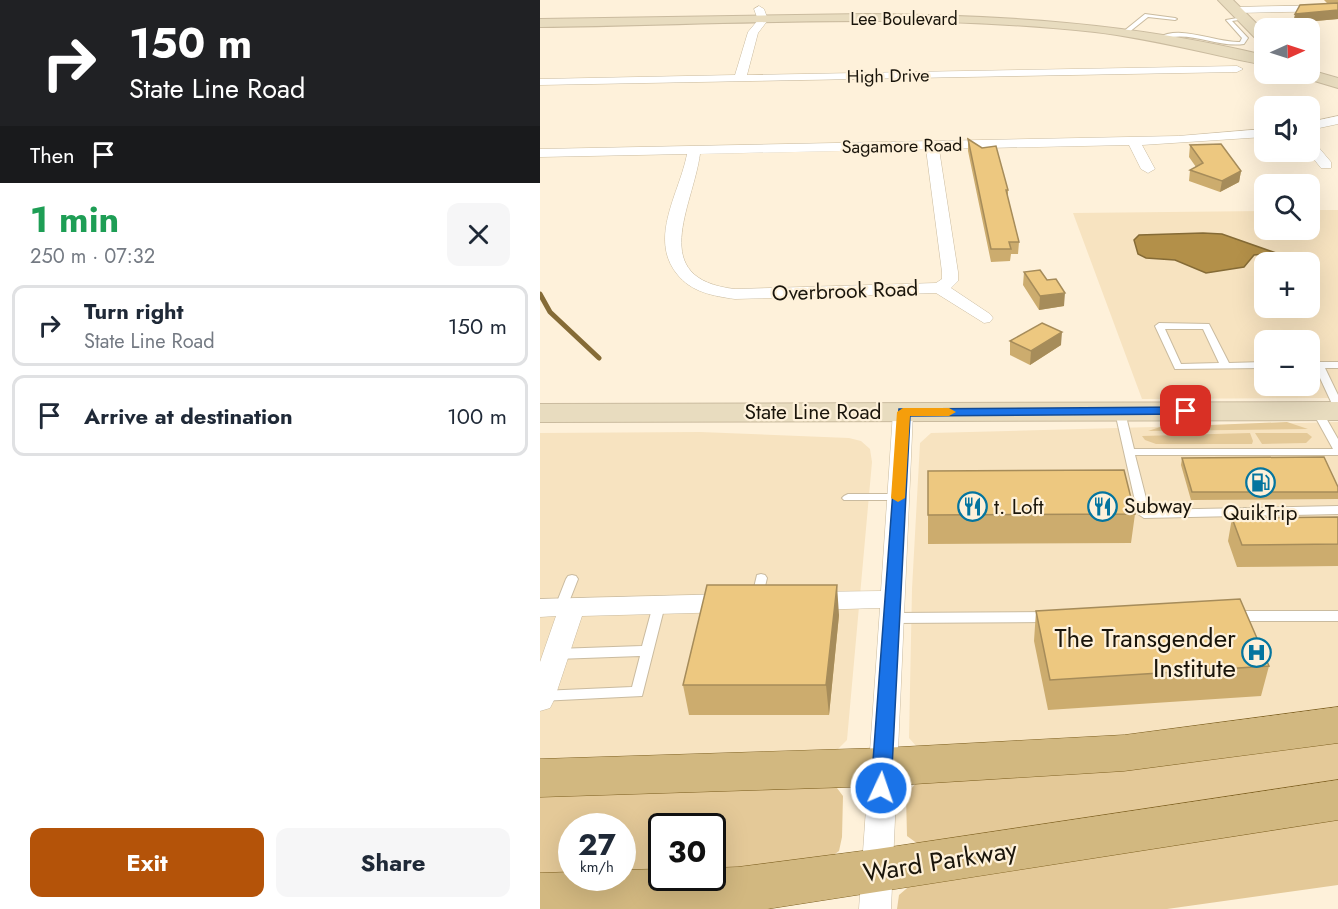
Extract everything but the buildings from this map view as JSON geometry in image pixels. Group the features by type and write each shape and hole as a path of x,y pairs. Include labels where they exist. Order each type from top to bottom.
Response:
{"main road":[{"path":"540,778 882,767 1124,753 1338,725"},
{"name":"Ward Parkway","path":"540,896 738,890 876,890 1338,800"}],"street":[{"path":"1234,9 1338,8"},
{"path":"1234,9 1254,29"},
{"path":"740,78 758,16"},
{"name":"Lee Boulevard","path":"540,24 758,16 967,18 1056,24 1126,32 1254,57"},
{"name":"High Drive","path":"540,82 1237,69"},
{"path":"1320,73 1338,83"},
{"path":"1320,78 1338,83"},
{"path":"1320,124 1338,120"},
{"name":"Sagamore Road","path":"540,153 1134,141 1254,134"},
{"path":"1134,141 1148,169"},
{"path":"932,145 950,272 950,281 940,288"},
{"name":"Overbrook Road","path":"694,150 693,167 671,243 678,268 698,284 714,292 735,294 940,288 984,318"},
{"path":"1320,158 1326,165"},
{"name":"State Line Road","path":"540,413 1120,412 1331,409"},
{"path":"876,890 903,412"},
{"path":"541,698 556,654 558,607 659,605 772,596 891,609"}],"lane":[{"path":"1161,38 1175,34 1229,44 1245,41 1228,20 1234,9"},
{"path":"1126,32 1147,15 1175,19"},
{"path":"1225,365 1206,326 1159,326 1178,367 1254,365"},
{"path":"1320,365 1338,365"},
{"path":"1130,452 1338,450 1331,409 1320,381"},
{"path":"1120,412 1144,514 1338,510"},
{"path":"848,498 898,497"},
{"path":"558,607 572,579"},
{"path":"541,698 638,692 659,605"},
{"path":"891,609 1067,617"},
{"path":"1220,616 1338,616"},
{"path":"556,654 648,651"}],"shaded area":[{"path":"1320,210 1338,210 1338,398 1142,399 1073,213 1254,211 1254,240 1320,240"},
{"path":"1222,234 1273,252 1254,252 1244,267 1206,273 1175,260 1146,258 1138,254 1134,240 1139,235"},
{"path":"1287,422 1308,429 1148,431 1160,427"},
{"path":"1338,422 1338,711 1175,731 943,749 917,747 909,738 912,589 920,443 931,433"},
{"path":"700,432 849,438 861,441 870,449 872,462 847,740 836,751 540,761 540,433"},
{"path":"1250,433 1252,444 1156,444 1145,440 1142,436"},
{"path":"1255,433 1307,433 1312,437 1306,443 1262,444"},
{"path":"1338,742 1338,783 918,844 907,836 906,795 916,783"},
{"path":"834,784 843,796 842,837 839,851 828,859 726,869 726,813 648,813 648,875 636,876 636,813 558,813 558,881 540,882 540,789"},
{"path":"1338,818 1338,885 1167,909 897,909 899,895 913,883"}],"waterway":[{"path":"540,294 550,312 599,358"}],"slow traffic":[{"path":"898,498 903,412 949,412"}],"place":[{"name":"QuikTrip","path":"1260,482"},
{"name":"Subway","path":"1103,506"},
{"name":"t. Loft","path":"973,507"},
{"name":"The Transgender Institute","path":"1257,653"}],"route":[{"path":"881,788 903,412 1186,411"}]}
